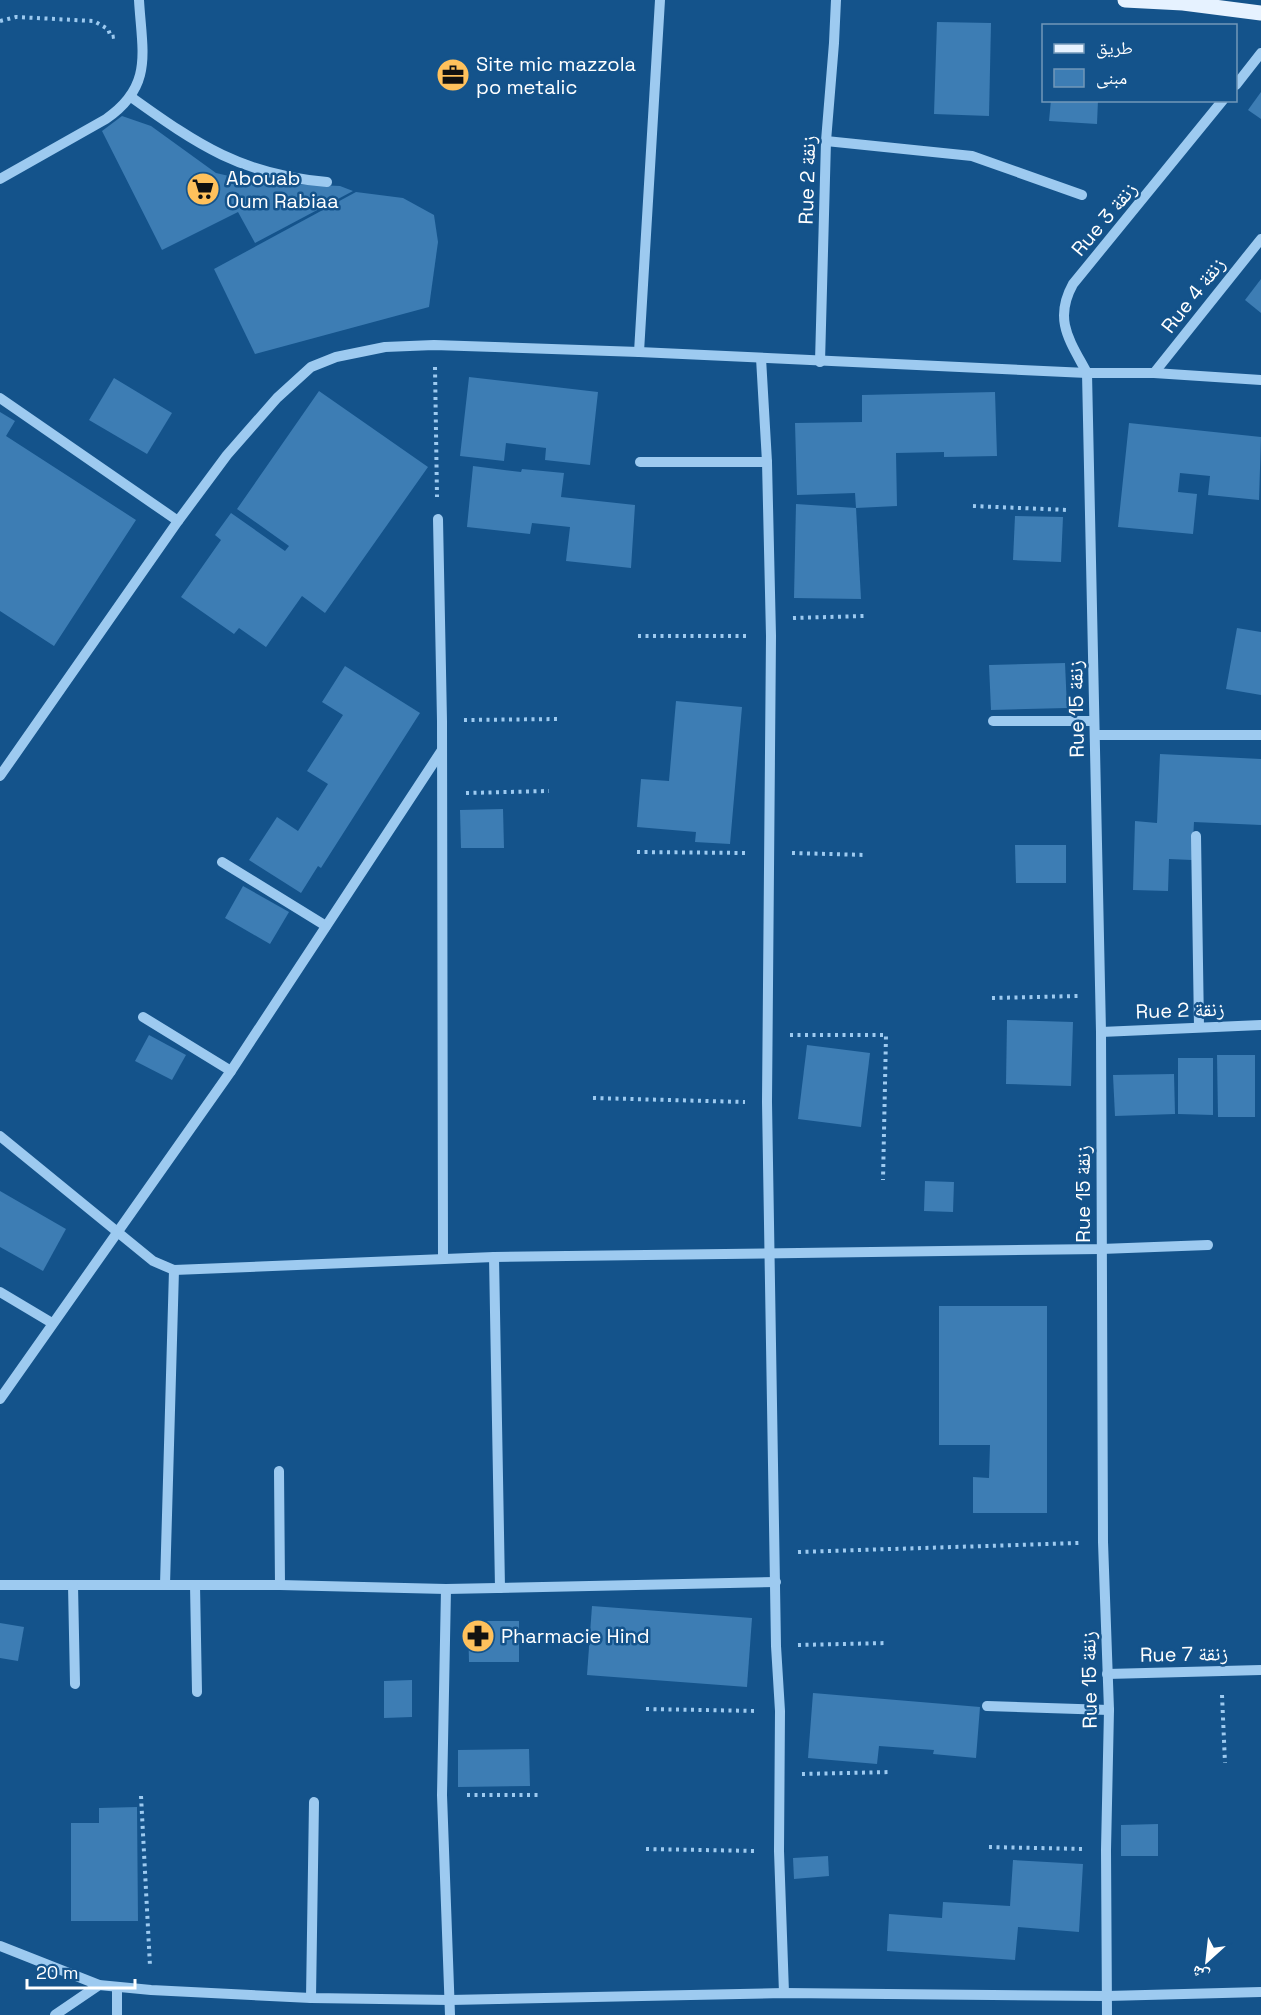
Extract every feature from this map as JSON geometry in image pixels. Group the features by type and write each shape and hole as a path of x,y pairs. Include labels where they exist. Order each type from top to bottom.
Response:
{"main road":[{"path":"1125,0 1183,3 1261,13"}],"street":[{"path":"0,179 106,119 120,110 131,97 137,87 142,66 139,0"},
{"path":"639,352 660,0"},
{"name":"Rue 2 زنقة","path":"820,362 826,141 836,0"},
{"path":"1237,84 1261,53"},
{"path":"131,97 183,134 235,162 298,180 327,182"},
{"name":"Rue 3 زنقة","path":"1088,373 1067,335 1063,314 1065,298 1073,284 1221,102"},
{"path":"826,141 972,156 1082,195"},
{"name":"Rue 4 زنقة","path":"1154,373 1261,239"},
{"path":"0,776 178,521 227,455 277,398 312,368 336,357 385,347 434,345 1088,373 1154,373 1261,380"},
{"path":"761,358 767,462 771,618 767,1102 780,1711 779,1851 784,1994"},
{"name":"Rue 15 زنقة","path":"1088,373 1101,1032 1103,1542 1109,1710 1106,1850 1107,2015"},
{"path":"0,398 178,521"},
{"path":"640,462 767,462"},
{"path":"438,519 442,721 443,1259"},
{"path":"993,721 1094,721"},
{"path":"1095,735 1261,735"},
{"path":"0,1399 231,1071 442,750"},
{"path":"1196,836 1199,1027"},
{"path":"222,862 326,926"},
{"path":"143,1017 231,1071"},
{"name":"Rue 2 زنقة","path":"1101,1032 1261,1025"},
{"path":"0,1136 153,1261 174,1270 494,1257 1101,1249 1208,1245"},
{"path":"494,1257 500,1588"},
{"path":"165,1585 174,1270"},
{"path":"0,1292 52,1323"},
{"path":"279,1471 280,1585"},
{"path":"0,1585 280,1585 446,1589 776,1582"},
{"path":"73,1585 75,1684"},
{"path":"195,1585 197,1692"},
{"path":"446,1589 442,1796 450,2015"},
{"name":"Rue 7 زنقة","path":"1107,1674 1261,1670"},
{"path":"987,1706 1109,1710"},
{"path":"312,1998 314,1802"},
{"path":"0,1946 99,1985 151,1990 312,1998 450,2000 784,1994 1107,1996 1261,1992"},
{"path":"55,2015 99,1985"},
{"path":"117,1987 117,2015"}],"path":[{"path":"0,21 16,16 94,21 108,29 111,37 141,36"},
{"path":"434,345 438,519"},
{"path":"973,506 1090,511"},
{"path":"771,618 864,616"},
{"path":"638,636 771,636"},
{"path":"442,721 560,719"},
{"path":"442,794 549,791"},
{"path":"637,852 866,855"},
{"path":"992,998 1100,995"},
{"path":"768,1036 886,1035 883,1180"},
{"path":"593,1098 767,1102"},
{"path":"776,1553 1103,1542"},
{"path":"777,1646 887,1643"},
{"path":"1221,1671 1225,1763"},
{"path":"646,1709 780,1711"},
{"path":"778,1774 891,1772"},
{"path":"442,1796 540,1795"},
{"path":"141,1796 151,1990"},
{"path":"989,1847 1106,1850"},
{"path":"646,1850 779,1851"}],"building":[{"path":"937,22 991,23 989,116 934,114"},
{"path":"1261,92 1261,119 1248,110"},
{"path":"1051,102 1098,102 1097,124 1049,121"},
{"path":"122,116 151,126 216,173 255,182 340,186 353,191 255,243 238,212 162,250 102,131"},
{"path":"356,192 403,198 434,215 438,242 429,307 255,354 214,269"},
{"path":"1261,279 1261,313 1245,300"},
{"path":"469,377 598,392 590,465 545,460 546,448 506,443 504,461 460,456"},
{"path":"114,378 172,413 147,454 89,420"},
{"path":"319,391 428,467 325,613 302,596 266,647 239,628 234,634 181,597 221,540 215,535 231,513 285,551 289,546 237,509"},
{"path":"995,392 997,456 944,457 944,452 896,453 897,506 856,508 855,493 797,495 795,423 862,422 862,395"},
{"path":"0,412 15,421 6,436 136,520 54,646 0,611"},
{"path":"1129,423 1261,437 1259,500 1208,495 1210,476 1180,473 1178,492 1197,494 1193,534 1118,527"},
{"path":"473,466 521,472 522,469 564,473 561,497 635,505 631,568 566,561 570,527 532,523 530,534 467,527"},
{"path":"796,504 856,508 861,599 794,598"},
{"path":"1015,516 1063,517 1061,562 1013,560"},
{"path":"1237,628 1261,632 1261,695 1226,689"},
{"path":"1065,663 1067,708 991,710 989,665"},
{"path":"345,666 420,713 321,868 318,866 301,893 249,860 277,817 298,831 328,784 307,771 343,715 322,702"},
{"path":"676,701 742,707 730,844 695,842 696,832 637,827 641,779 669,781"},
{"path":"1160,754 1261,759 1261,825 1194,822 1192,860 1169,859 1168,891 1133,890 1135,821 1157,823"},
{"path":"503,809 504,848 461,848 460,810"},
{"path":"1015,845 1066,845 1066,883 1016,883"},
{"path":"243,886 289,912 270,944 225,918"},
{"path":"1007,1020 1073,1022 1071,1086 1006,1084"},
{"path":"149,1035 186,1055 172,1080 135,1061"},
{"path":"807,1045 870,1053 861,1127 798,1119"},
{"path":"1217,1055 1255,1055 1255,1117 1218,1117"},
{"path":"1178,1058 1213,1058 1213,1115 1178,1114"},
{"path":"1174,1074 1175,1114 1115,1116 1113,1075"},
{"path":"925,1181 954,1182 953,1212 924,1211"},
{"path":"0,1191 66,1229 43,1271 0,1247"},
{"path":"939,1306 1047,1306 1047,1513 973,1513 973,1477 989,1478 990,1445 939,1445"},
{"path":"592,1606 752,1618 747,1687 587,1675"},
{"path":"468,1621 519,1621 519,1662 469,1662"},
{"path":"0,1623 24,1627 18,1661 0,1658"},
{"path":"412,1680 412,1717 384,1718 384,1681"},
{"path":"813,1693 980,1707 976,1758 933,1754 934,1750 879,1746 877,1764 808,1758"},
{"path":"529,1749 530,1786 458,1787 458,1750"},
{"path":"137,1807 138,1921 71,1921 71,1823 99,1823 99,1808"},
{"path":"1158,1824 1158,1856 1121,1856 1121,1825"},
{"path":"828,1856 829,1876 794,1879 793,1858"},
{"path":"1013,1860 1083,1864 1079,1932 1018,1927 1015,1960 887,1951 889,1914 942,1918 943,1902 1010,1906"}],"place":[{"name":"Site mic mazzola po metalic","path":"453,75"},
{"name":"Abouab Oum Rabiaa","path":"203,189"},
{"name":"Pharmacie Hind","path":"478,1636"}]}
